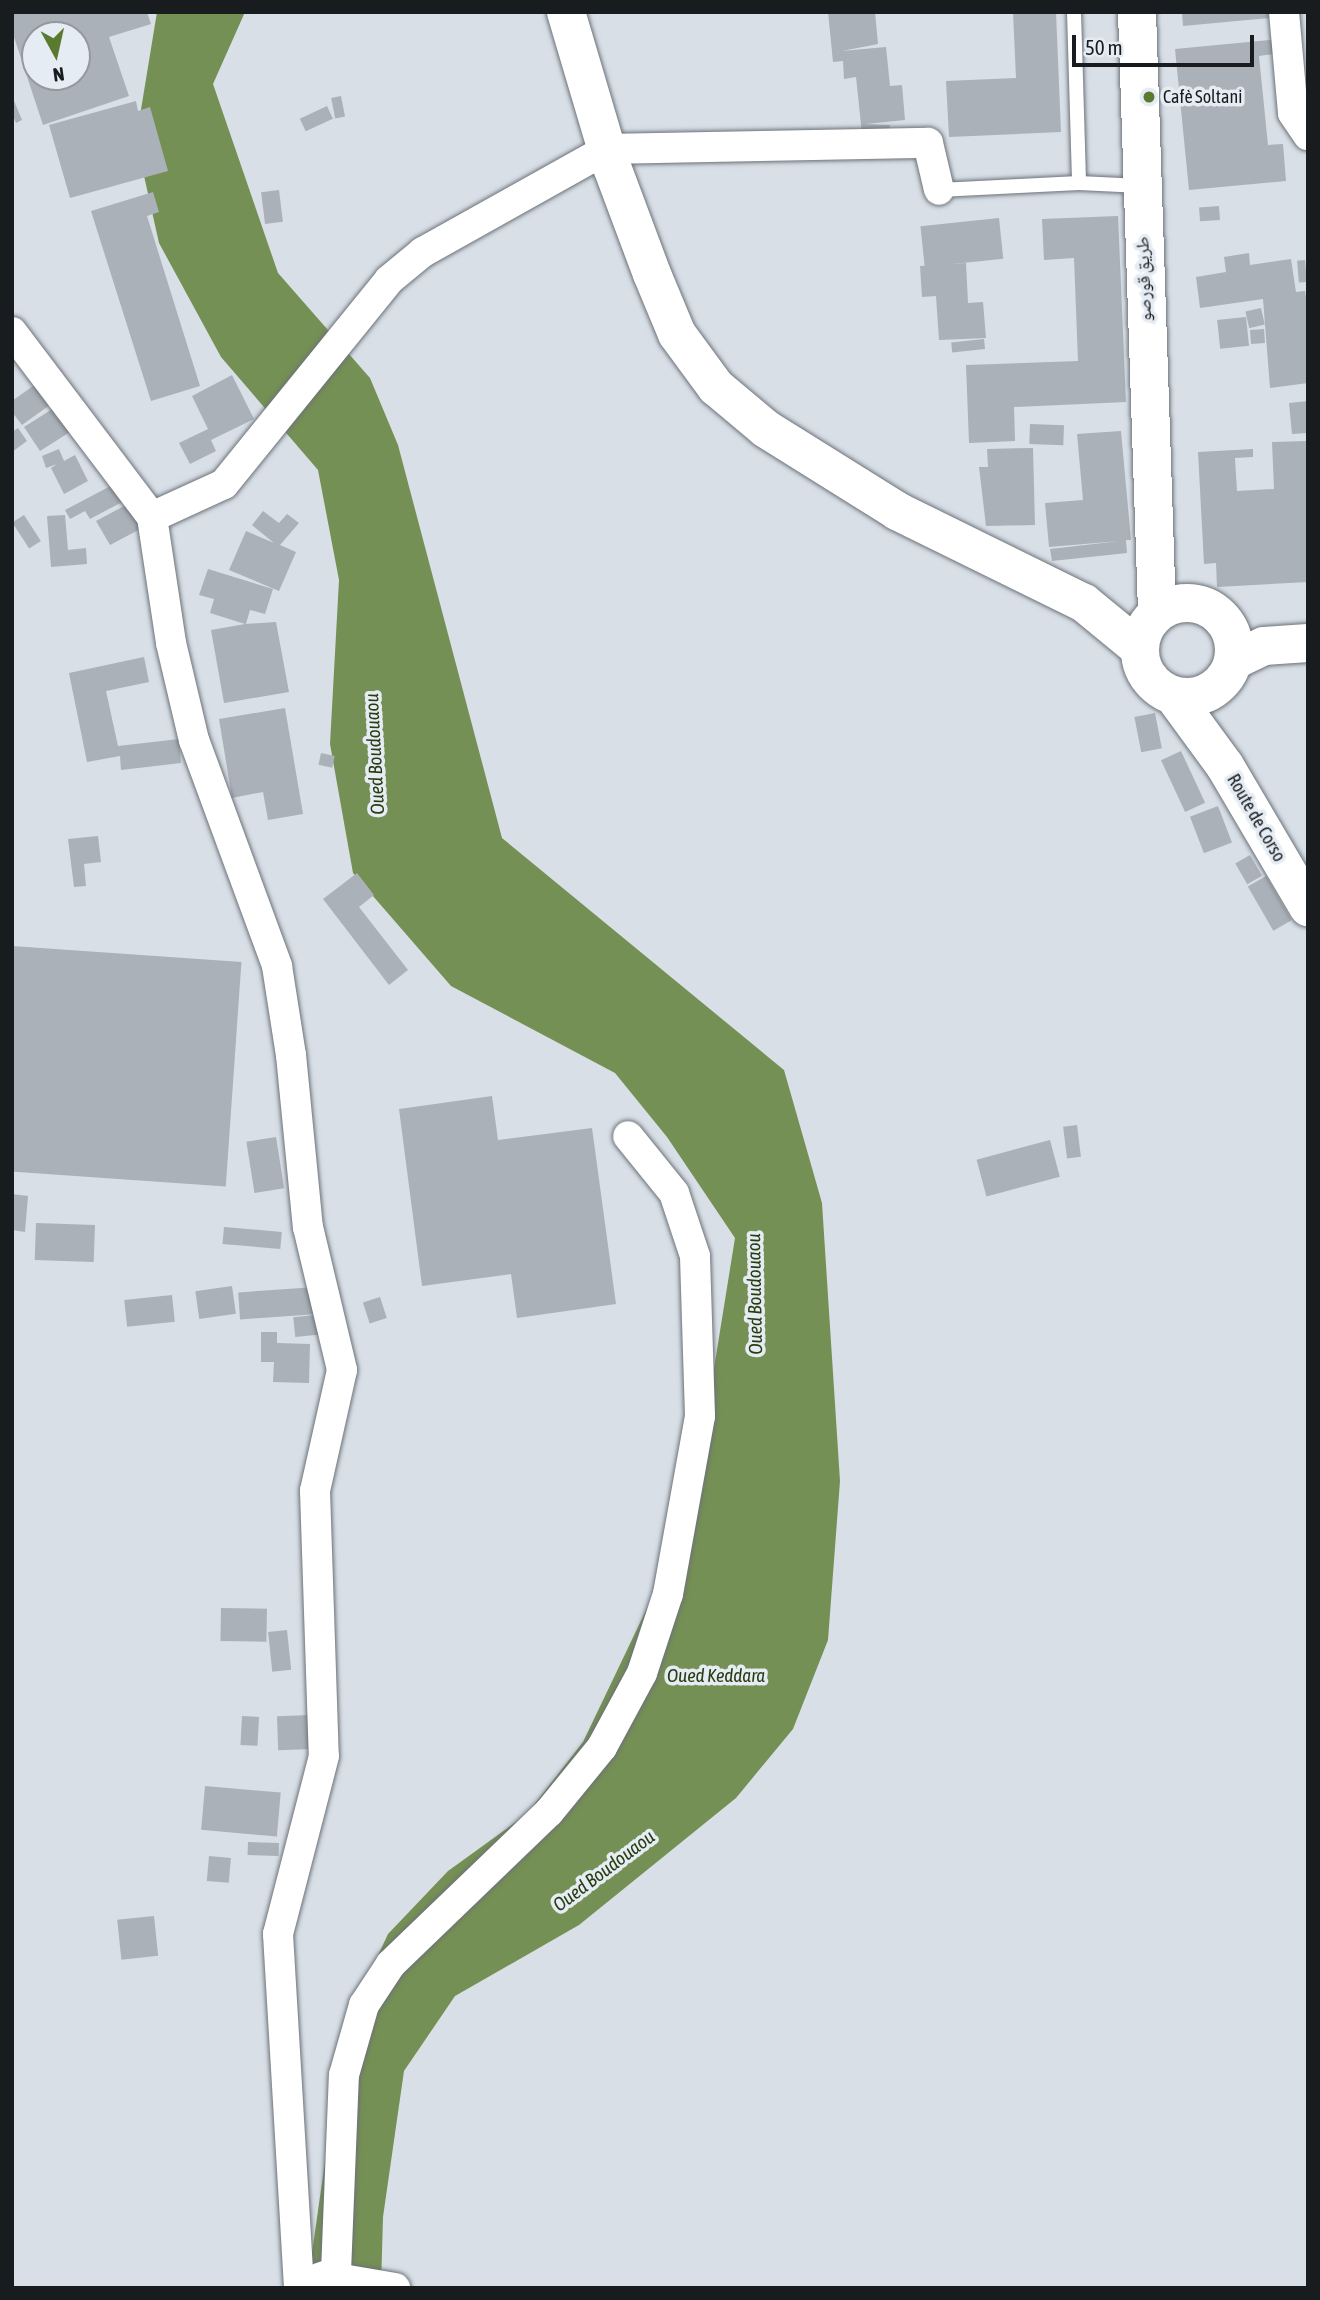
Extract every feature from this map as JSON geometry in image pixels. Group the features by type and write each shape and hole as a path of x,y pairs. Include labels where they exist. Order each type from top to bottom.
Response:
{"main road":[{"path":"566,12 607,149 677,334 716,387 766,429 897,511 1039,582 1111,596 1160,621 1212,610 1226,658"},
{"name":"طريق قورصو","path":"1137,12 1141,186 1160,621"},
{"path":"1160,621 1148,676 1173,695 1195,696 1226,658 1294,644"},
{"name":"Route de Corso","path":"1225,766 1214,713 1226,658"},
{"name":"Route de Corso","path":"1173,695 1225,766 1308,907"}],"street":[{"path":"1284,12 1293,113 1308,135"},
{"path":"152,517 224,484 273,420 389,280 423,252 607,149 928,143 939,190"},
{"path":"12,332 152,517 171,643 194,740 277,966 291,1055 308,1227 342,1370 315,1491 324,1755 278,1934 300,2288 339,2276 395,2288"},
{"path":"339,2276 344,2075 364,2005 391,1965 549,1812 595,1755 642,1673 668,1594 700,1416 695,1256 674,1193 628,1136"}],"lane":[{"path":"1074,12 1079,183"},
{"path":"939,190 1079,183 1141,186"}],"water":[{"name":"Oued Keddara","path":"157,12 245,12 213,84 278,273 370,378 398,445 502,838 784,1070 822,1203 840,1481 828,1640 793,1729 736,1798 579,1925 455,1996 404,2071 383,2217 381,2288 307,2288 344,2028 388,1934 448,1871 527,1814 583,1742 660,1581 701,1449 735,1238 667,1137 615,1073 451,986 353,873 330,744 339,580 318,470 221,357 159,243 136,140"}],"building":[{"path":"12,12 147,12 151,24 109,37 129,96 43,125 32,91 91,91 91,21 21,21 21,58 12,31"},
{"path":"828,12 875,12 878,44 842,51 886,47 890,86 902,85 905,120 866,124 890,125 889,136 862,134 856,77 844,79 843,61 833,62"},
{"path":"1013,12 1056,12 1061,132 949,137 946,81 1016,78"},
{"path":"1182,12 1269,12 1269,18 1183,26"},
{"path":"1281,39 1282,53 1259,56 1268,145 1283,144 1286,181 1189,190 1175,49"},
{"path":"12,96 22,120 16,123 12,113"},
{"path":"341,96 345,117 335,119 331,98"},
{"path":"136,101 138,111 150,107 168,171 70,198 49,125"},
{"path":"327,106 333,119 306,131 300,119"},
{"path":"279,190 283,222 265,224 261,192"},
{"path":"153,192 159,212 147,216 200,386 151,401 91,211"},
{"path":"1219,206 1220,220 1200,221 1199,207"},
{"path":"1118,216 1126,402 1014,407 1015,441 969,443 966,365 1078,361 1074,258 1044,260 1042,219"},
{"path":"999,218 1003,259 925,267 920,226"},
{"path":"1249,253 1250,265 1291,259 1296,292 1305,291 1308,308 1308,383 1270,388 1263,299 1200,308 1196,277 1226,272 1224,257"},
{"path":"1305,260 1307,282 1299,283 1297,261"},
{"path":"966,263 968,303 983,302 986,338 939,340 936,296 922,297 920,266"},
{"path":"1261,308 1265,325 1249,328 1245,312"},
{"path":"1246,317 1249,346 1220,349 1217,320"},
{"path":"1264,329 1265,343 1251,344 1250,330"},
{"path":"984,339 985,349 952,352 951,342"},
{"path":"232,375 254,419 211,440 216,451 190,464 179,443 208,429 192,396"},
{"path":"47,376 61,397 22,425 12,412 12,401"},
{"path":"65,401 70,432 40,451 24,427"},
{"path":"1308,401 1308,433 1292,434 1289,403"},
{"path":"1030,424 1064,425 1063,445 1029,444"},
{"path":"18,428 27,441 12,452 12,432"},
{"path":"1121,431 1131,540 1126,540 1127,553 1052,561 1050,549 1120,541 1049,547 1045,503 1083,500 1077,434"},
{"path":"1308,441 1308,582 1217,587 1216,563 1204,564 1198,452 1253,449 1253,457 1235,458 1237,491 1274,489 1272,442"},
{"path":"1033,448 1035,525 986,526 979,467 988,467 987,449"},
{"path":"59,449 64,461 75,455 88,481 64,494 51,468 57,464 46,468 42,456"},
{"path":"120,481 144,527 110,545 96,521 126,505 124,501 90,519 85,511 70,519 65,510"},
{"path":"263,511 279,523 287,514 299,523 280,545 296,552 279,591 229,570 246,531 274,543 252,525"},
{"path":"24,515 41,541 29,549 12,523"},
{"path":"65,515 68,550 86,548 87,564 51,567 47,516"},
{"path":"208,569 273,589 265,614 250,610 246,624 276,622 289,692 224,703 211,630 245,624 210,613 214,599 199,595"},
{"path":"144,657 149,682 106,691 118,746 179,739 181,763 121,770 120,756 87,762 69,673"},
{"path":"285,708 303,814 268,820 263,792 232,798 219,719"},
{"path":"1155,713 1162,748 1141,752 1134,717"},
{"path":"1181,751 1205,803 1185,812 1161,760"},
{"path":"321,753 335,756 332,768 319,765"},
{"path":"1218,806 1232,842 1204,853 1190,817"},
{"path":"98,836 101,862 84,864 86,886 74,887 68,839"},
{"path":"1250,855 1262,876 1247,884 1235,864"},
{"path":"357,873 374,895 359,907 408,970 389,985 323,899"},
{"path":"1266,876 1292,920 1273,931 1248,886"},
{"path":"12,946 241,962 226,1186 12,1172"},
{"path":"492,1096 498,1140 592,1128 616,1304 517,1318 511,1274 422,1286 399,1109"},
{"path":"1077,1125 1081,1157 1067,1158 1063,1127"},
{"path":"276,1137 284,1188 255,1193 246,1142"},
{"path":"1050,1140 1060,1177 986,1196 977,1160"},
{"path":"12,1194 28,1196 25,1232 12,1230"},
{"path":"36,1223 95,1225 94,1262 35,1260"},
{"path":"224,1227 282,1232 280,1249 223,1244"},
{"path":"232,1286 236,1314 199,1319 195,1291"},
{"path":"316,1287 318,1314 240,1319 238,1292"},
{"path":"172,1295 175,1322 127,1327 124,1300"},
{"path":"380,1297 387,1318 370,1323 363,1303"},
{"path":"333,1313 335,1333 295,1337 293,1317"},
{"path":"261,1332 277,1332 277,1343 310,1344 309,1383 273,1382 274,1362 261,1362"},
{"path":"221,1608 267,1609 266,1642 220,1641"},
{"path":"287,1630 291,1670 272,1672 268,1632"},
{"path":"310,1715 311,1749 278,1750 277,1716"},
{"path":"242,1716 259,1717 257,1746 240,1745"},
{"path":"205,1786 281,1793 277,1836 201,1830"},
{"path":"248,1842 279,1843 279,1856 248,1855"},
{"path":"209,1856 231,1858 229,1883 207,1881"},
{"path":"154,1916 158,1956 121,1960 117,1920"}],"place":[{"name":"Cafè Soltani","path":"1149,97"}],"water label":[{"name":"Oued Boudouaou","path":"375,754"},
{"name":"Oued Boudouaou","path":"755,1294"},
{"name":"Oued Boudouaou","path":"604,1871"}]}
